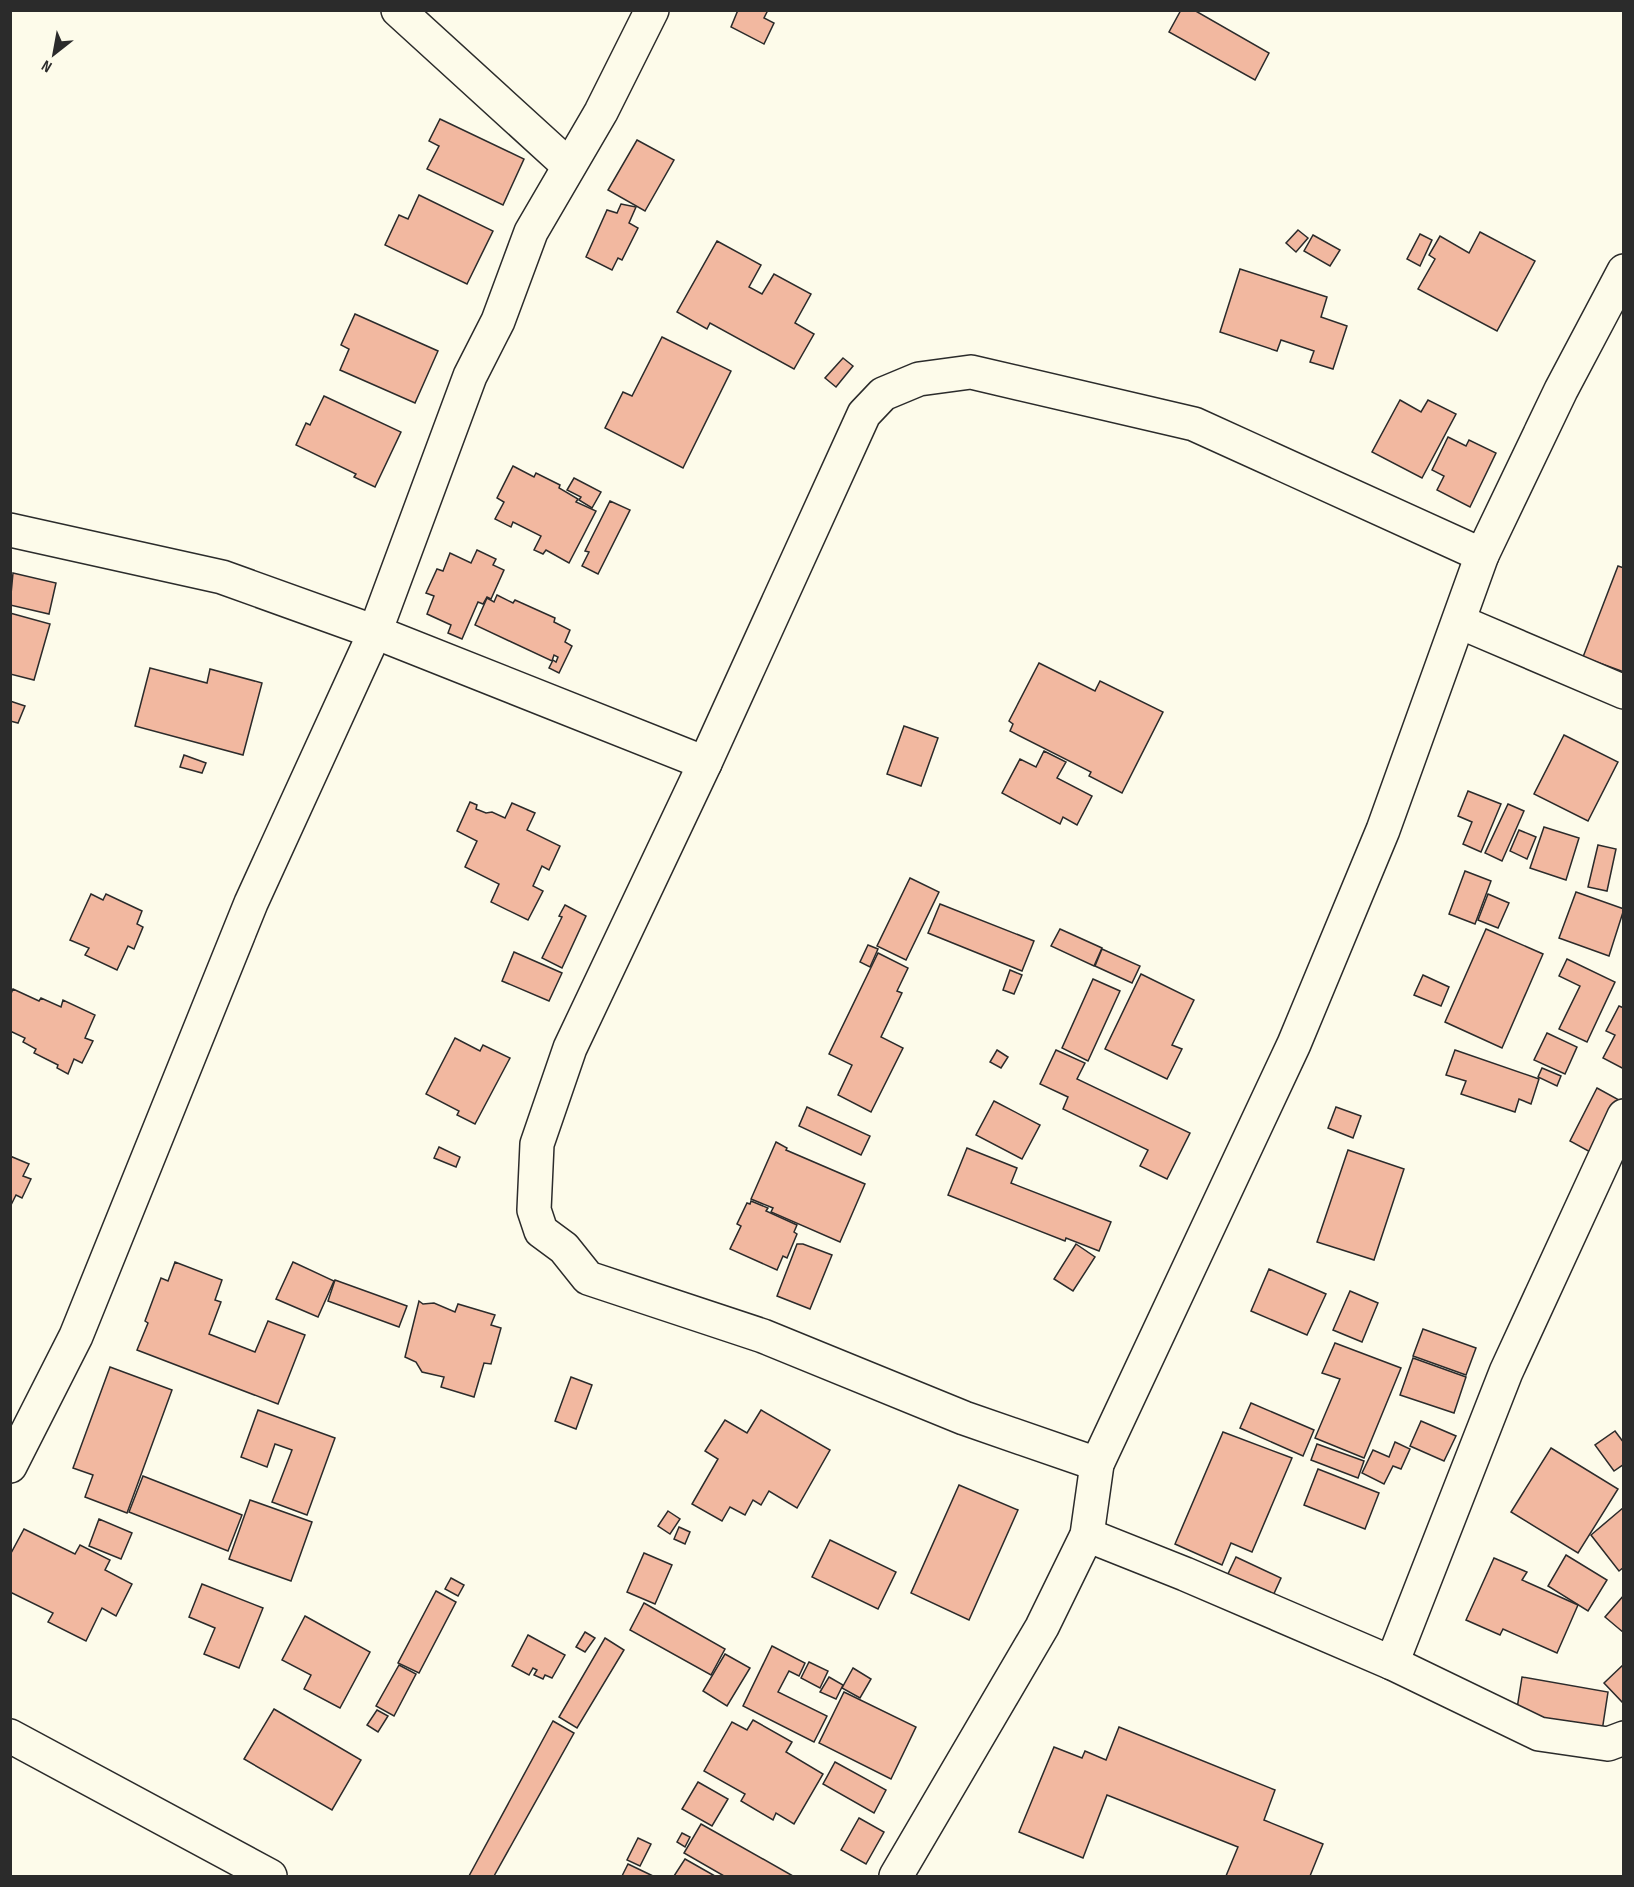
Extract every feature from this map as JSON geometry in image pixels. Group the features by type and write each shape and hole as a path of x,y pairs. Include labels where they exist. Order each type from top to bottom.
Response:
{"street":[{"path":"398,10 568,165"},
{"path":"10,1466 76,1336 250,903 375,632 470,376 498,321 531,232 601,112 652,10"},
{"path":"896,1876 1042,1627 1087,1535 1097,1464 1294,1044 1383,830 1460,622 1482,555 1561,390 1623,270"},
{"path":"1097,1464 964,1418 763,1336 588,1278 564,1248 541,1231 534,1210 537,1144 570,1048 705,763 864,414 884,394 919,379 971,372 1194,424 1482,555"},
{"path":"10,530 222,577 375,632 705,763"},
{"path":"1460,622 1623,692"},
{"path":"1392,1663 1506,1372 1623,1116"},
{"path":"1087,1535 1185,1574 1392,1663 1539,1734 1608,1744 1623,1738"},
{"path":"10,1736 270,1876"}],"building":[{"path":"738,10 768,10 764,18 774,23 764,44 731,27"},
{"path":"1181,10 1194,10 1269,53 1255,80 1169,32"},
{"path":"440,119 524,159 503,205 427,169 439,146 429,141"},
{"path":"637,140 674,160 645,211 608,190"},
{"path":"419,195 493,231 467,284 385,245 399,215 408,219"},
{"path":"621,204 636,207 629,223 638,228 622,260 618,258 612,270 586,257 607,210 617,213"},
{"path":"1298,230 1308,238 1296,252 1286,243"},
{"path":"1480,232 1535,261 1497,331 1418,289 1435,259 1429,255 1440,236 1469,253"},
{"path":"1420,234 1432,240 1420,266 1407,259"},
{"path":"1313,235 1340,250 1330,266 1304,251"},
{"path":"717,241 761,265 749,287 762,294 774,274 811,294 795,323 814,334 794,369 710,323 707,329 677,312"},
{"path":"1240,269 1327,297 1321,317 1347,326 1333,369 1310,362 1314,351 1281,340 1277,351 1220,332"},
{"path":"355,314 438,351 415,403 340,370 349,349 341,345"},
{"path":"662,337 731,371 683,468 605,428 623,392 632,396"},
{"path":"843,358 853,366 836,387 825,378"},
{"path":"324,396 401,432 375,487 354,477 356,474 296,445 306,423 310,425"},
{"path":"1400,400 1421,412 1428,400 1456,414 1422,478 1372,452"},
{"path":"1448,437 1466,446 1469,440 1496,453 1470,507 1437,490 1444,476 1432,470"},
{"path":"513,466 534,477 536,473 560,485 559,488 578,499 576,502 596,511 569,563 546,550 543,554 534,550 541,536 513,522 511,527 495,519 504,502 497,498"},
{"path":"574,478 601,492 592,508 579,500 581,497 567,490"},
{"path":"610,501 630,510 598,574 582,566 589,552 585,551"},
{"path":"477,550 496,559 493,565 504,570 491,599 487,597 483,604 478,602 462,639 448,633 451,625 427,614 434,596 426,593 437,569 443,571 450,553 471,563"},
{"path":"1618,566 1624,568 1624,672 1583,657"},
{"path":"13,573 56,583 49,614 10,605"},
{"path":"497,595 513,603 515,600 555,618 554,622 570,630 565,642 572,646 559,673 549,668 553,660 556,662 558,657 554,655 552,661 475,625 487,598 494,602"},
{"path":"10,613 50,624 34,680 10,674"},
{"path":"1039,663 1095,691 1100,681 1163,712 1122,793 1089,776 1091,772 1010,731 1013,724 1009,721"},
{"path":"150,668 207,683 210,669 262,683 243,755 135,726"},
{"path":"10,701 25,706 18,723 10,721"},
{"path":"904,726 938,738 921,786 887,774"},
{"path":"1564,735 1618,762 1588,821 1534,794"},
{"path":"1044,751 1066,762 1057,778 1092,796 1077,825 1063,817 1060,824 1002,793 1020,759 1036,767"},
{"path":"184,755 206,763 202,773 180,767"},
{"path":"1468,791 1501,804 1481,852 1463,844 1472,822 1458,816"},
{"path":"470,802 477,805 476,809 486,813 492,812 505,818 512,803 535,813 527,830 560,846 549,870 542,866 533,886 543,891 528,920 491,902 499,884 465,867 477,841 457,831"},
{"path":"1508,804 1524,811 1502,861 1485,853"},
{"path":"1544,827 1579,838 1566,880 1530,868"},
{"path":"1519,830 1536,837 1527,859 1510,851"},
{"path":"1598,845 1616,849 1607,891 1588,887"},
{"path":"1465,871 1491,881 1475,924 1449,914"},
{"path":"910,878 939,892 906,960 877,946"},
{"path":"1576,892 1624,909 1609,956 1559,938"},
{"path":"91,894 103,900 106,894 142,911 137,924 143,927 134,949 128,946 117,970 85,955 89,948 70,940"},
{"path":"1488,894 1509,903 1498,928 1478,920"},
{"path":"940,904 1034,941 1022,971 928,933"},
{"path":"565,905 586,916 562,968 542,958 562,917 559,916"},
{"path":"1060,929 1102,948 1094,966 1051,946"},
{"path":"1486,929 1543,954 1502,1048 1445,1022"},
{"path":"868,945 878,949 870,967 860,962"},
{"path":"1102,949 1140,966 1132,983 1095,966"},
{"path":"514,952 562,973 549,1001 502,981"},
{"path":"878,953 908,968 897,991 902,993 881,1037 903,1048 871,1112 838,1095 852,1065 829,1054"},
{"path":"1567,959 1615,982 1587,1042 1559,1029 1580,986 1559,976"},
{"path":"1010,970 1022,975 1014,994 1003,990"},
{"path":"1141,974 1194,1000 1172,1045 1182,1049 1167,1079 1105,1049"},
{"path":"1423,975 1449,987 1441,1006 1414,995"},
{"path":"1093,979 1120,991 1088,1061 1062,1048"},
{"path":"13,989 39,1001 41,998 61,1007 63,1000 95,1015 85,1038 93,1041 82,1063 74,1059 68,1074 57,1068 58,1065 34,1053 36,1049 23,1042 25,1038 10,1031 10,996"},
{"path":"1619,1006 1624,1008 1624,1069 1603,1058 1615,1035 1606,1031"},
{"path":"1547,1033 1577,1047 1565,1074 1534,1060"},
{"path":"455,1038 480,1051 483,1045 510,1058 475,1124 457,1115 459,1111 426,1094"},
{"path":"997,1050 1008,1057 1001,1068 990,1062"},
{"path":"1056,1050 1085,1063 1077,1079 1190,1133 1167,1179 1140,1166 1148,1150 1063,1109 1068,1097 1040,1084"},
{"path":"1455,1050 1539,1079 1531,1104 1519,1099 1515,1112 1461,1094 1466,1081 1446,1075"},
{"path":"1542,1068 1561,1076 1557,1086 1538,1077"},
{"path":"1597,1088 1619,1100 1592,1153 1570,1141"},
{"path":"994,1101 1040,1125 1022,1159 976,1135"},
{"path":"807,1107 870,1136 861,1155 799,1126"},
{"path":"1336,1107 1361,1116 1353,1138 1328,1128"},
{"path":"776,1142 787,1148 786,1150 865,1184 840,1242 771,1212 773,1208 751,1199"},
{"path":"439,1147 460,1157 456,1167 434,1158"},
{"path":"967,1148 1017,1168 1011,1183 1111,1222 1099,1251 1066,1238 1065,1241 948,1195"},
{"path":"1348,1150 1404,1169 1374,1260 1317,1242"},
{"path":"10,1156 29,1164 23,1176 31,1179 22,1198 16,1195 10,1207"},
{"path":"751,1201 768,1208 766,1211 797,1225 794,1232 797,1234 787,1258 783,1256 777,1270 730,1249 741,1226 737,1224 747,1203 750,1204"},
{"path":"797,1244 832,1255 810,1309 777,1296"},
{"path":"1076,1244 1095,1257 1073,1291 1054,1279"},
{"path":"175,1262 222,1280 215,1300 221,1302 209,1334 255,1352 268,1321 305,1335 278,1404 137,1350 148,1323 145,1321 161,1278 168,1281"},
{"path":"293,1262 334,1281 318,1317 276,1299"},
{"path":"1269,1269 1326,1294 1307,1335 1251,1311"},
{"path":"335,1280 407,1306 399,1327 328,1301"},
{"path":"1350,1291 1378,1303 1362,1342 1333,1330"},
{"path":"419,1301 423,1304 434,1303 455,1312 458,1304 495,1315 491,1325 501,1328 491,1364 484,1363 474,1397 441,1387 444,1377 422,1372 416,1362 405,1357"},
{"path":"1423,1329 1476,1348 1466,1375 1413,1356"},
{"path":"1335,1343 1401,1368 1364,1458 1315,1438 1340,1379 1322,1373"},
{"path":"1413,1358 1466,1377 1454,1413 1400,1395"},
{"path":"110,1367 172,1390 127,1513 85,1497 93,1475 73,1468"},
{"path":"571,1377 592,1385 576,1429 555,1421"},
{"path":"1251,1403 1314,1430 1303,1456 1240,1428"},
{"path":"258,1410 335,1438 307,1515 272,1502 292,1450 275,1444 267,1467 241,1457"},
{"path":"761,1410 830,1450 797,1508 769,1491 761,1505 753,1500 745,1515 730,1507 722,1521 692,1504 718,1459 705,1451 725,1420 747,1433"},
{"path":"1421,1421 1456,1436 1444,1461 1410,1446"},
{"path":"1615,1431 1624,1443 1624,1464 1614,1471 1595,1445"},
{"path":"1223,1432 1292,1458 1252,1552 1231,1543 1222,1565 1175,1544"},
{"path":"1395,1442 1410,1449 1401,1469 1393,1466 1384,1484 1362,1473 1373,1450 1389,1457"},
{"path":"1317,1444 1364,1461 1358,1478 1311,1460"},
{"path":"1551,1448 1618,1489 1578,1553 1511,1512"},
{"path":"1318,1469 1379,1493 1365,1529 1304,1505"},
{"path":"143,1476 242,1515 228,1551 129,1512"},
{"path":"959,1485 1018,1510 969,1620 911,1593"},
{"path":"250,1500 312,1522 291,1581 229,1559"},
{"path":"1624,1507 1624,1567 1619,1571 1591,1535"},
{"path":"668,1511 680,1519 670,1534 658,1526"},
{"path":"99,1519 132,1533 121,1559 89,1546"},
{"path":"679,1527 690,1532 685,1544 674,1539"},
{"path":"24,1529 75,1554 80,1545 110,1560 105,1570 132,1584 116,1616 102,1608 86,1641 48,1622 53,1613 10,1592 10,1555"},
{"path":"830,1540 896,1572 878,1609 812,1577"},
{"path":"644,1553 672,1565 655,1604 627,1592"},
{"path":"1566,1555 1607,1580 1588,1611 1548,1586"},
{"path":"1236,1557 1281,1578 1272,1598 1227,1576"},
{"path":"1494,1558 1527,1572 1522,1580 1578,1605 1557,1653 1503,1629 1500,1635 1466,1620"},
{"path":"451,1578 464,1585 458,1596 445,1589"},
{"path":"202,1584 263,1608 239,1668 204,1654 215,1628 189,1617"},
{"path":"436,1591 456,1602 419,1673 398,1663"},
{"path":"1624,1595 1624,1633 1605,1617"},
{"path":"644,1603 725,1649 711,1675 630,1630"},
{"path":"305,1616 370,1652 340,1708 304,1689 311,1675 282,1660"},
{"path":"585,1632 595,1638 585,1652 576,1647"},
{"path":"528,1635 565,1655 552,1678 545,1675 543,1679 534,1675 537,1670 533,1668 529,1675 512,1666"},
{"path":"605,1638 624,1650 577,1728 559,1717"},
{"path":"772,1646 805,1663 799,1676 789,1671 778,1692 827,1716 814,1742 743,1706"},
{"path":"725,1654 750,1668 727,1706 703,1691"},
{"path":"809,1662 828,1671 820,1688 801,1678"},
{"path":"1624,1664 1624,1704 1604,1683"},
{"path":"399,1665 416,1674 394,1716 376,1706"},
{"path":"853,1668 871,1679 860,1698 842,1688"},
{"path":"829,1677 843,1685 836,1699 820,1692"},
{"path":"1522,1677 1608,1692 1602,1731 1516,1715"},
{"path":"844,1692 916,1727 891,1779 819,1743"},
{"path":"274,1709 361,1760 332,1810 244,1759"},
{"path":"377,1710 388,1716 378,1732 367,1725"},
{"path":"753,1720 792,1742 786,1752 823,1774 794,1824 776,1813 773,1820 741,1801 745,1794 704,1771 732,1722 747,1730"},
{"path":"553,1721 574,1733 494,1876 469,1876"},
{"path":"1119,1727 1275,1790 1264,1820 1323,1844 1310,1876 1226,1876 1238,1847 1107,1795 1083,1858 1019,1832 1054,1747 1082,1758 1085,1751 1106,1760"},
{"path":"835,1762 886,1790 874,1813 823,1784"},
{"path":"698,1782 728,1799 712,1826 682,1809"},
{"path":"859,1818 884,1832 866,1864 841,1850"},
{"path":"701,1824 793,1876 724,1876 684,1853"},
{"path":"682,1833 690,1837 685,1847 677,1842"},
{"path":"638,1838 651,1844 640,1866 627,1860"},
{"path":"685,1859 715,1876 674,1876"},
{"path":"628,1864 653,1876 622,1876"}]}
